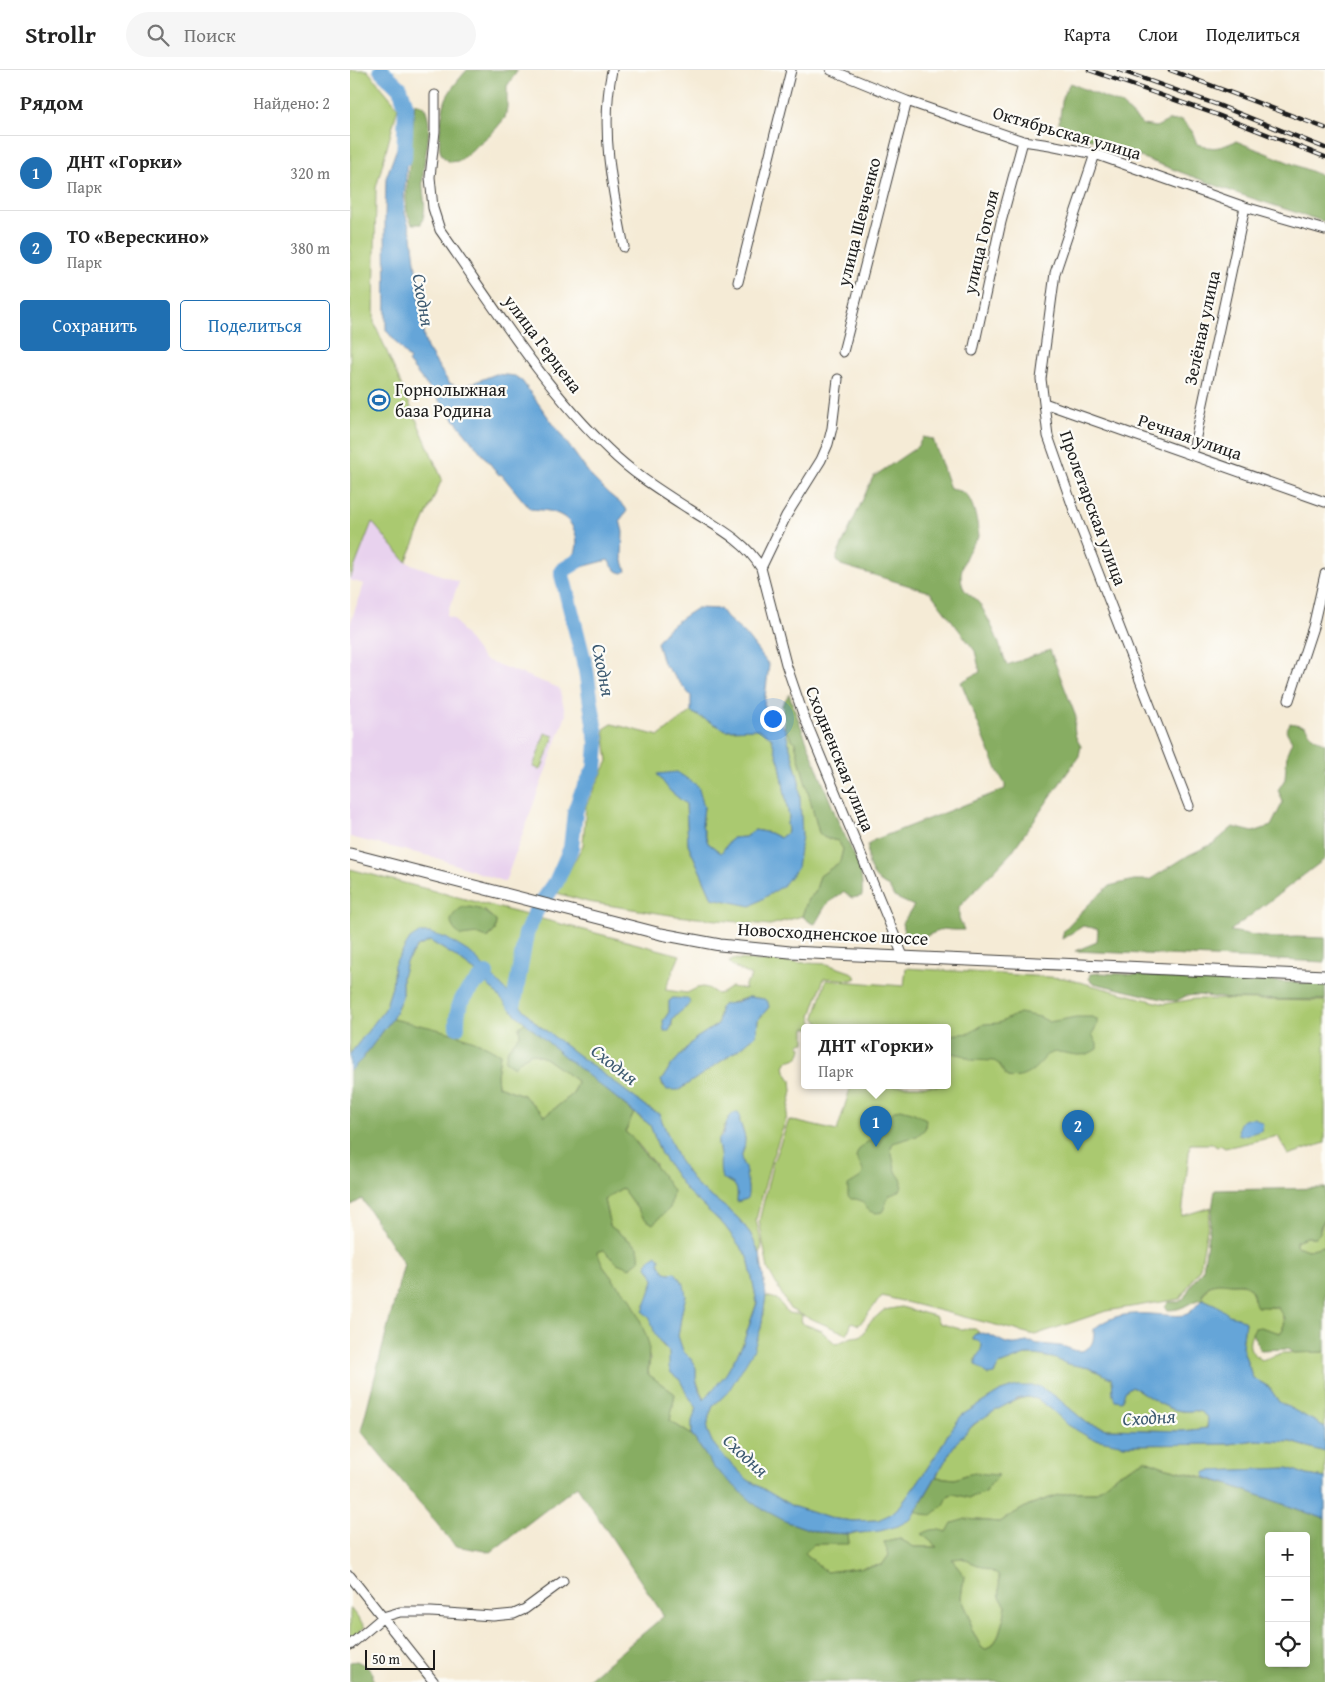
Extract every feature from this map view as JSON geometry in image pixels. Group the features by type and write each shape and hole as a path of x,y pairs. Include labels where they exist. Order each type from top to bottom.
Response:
{"main road":[{"name":"Новосходненское шоссе","path":"350,854 566,911 661,934 720,945 790,952 1325,976"}],"street":[{"path":"612,70 606,120 609,164 624,247"},
{"path":"738,282 791,70"},
{"name":"Октябрьская улица","path":"831,70 908,101 1023,141 1095,154 1245,207 1325,230"},
{"name":"улица Герцена","path":"435,95 435,131 430,177 432,208 440,230 548,383 608,449 665,494 746,547 761,568"},
{"name":"улица Шевченко","path":"843,352 908,101"},
{"name":"улица Гоголя","path":"973,351 1001,222 1023,141"},
{"name":"Пролетарская улица","path":"1095,154 1055,273 1041,379 1048,436 1074,513 1189,806"},
{"name":"Зелёная улица","path":"1192,455 1245,207"},
{"path":"761,568 786,516 822,460 832,428 838,379"},
{"name":"Речная улица","path":"1044,403 1325,502"},
{"name":"Сходненская улица","path":"761,568 786,664 803,714 902,956"},
{"path":"1289,700 1313,627 1325,574"},
{"path":"350,1576 434,1682"},
{"path":"350,1645 390,1614 400,1612 431,1612 493,1616 514,1614 525,1609 563,1581"}],"shaded area":[{"path":"372,522 406,562 459,582 446,616 453,618 483,659 559,688 566,715 505,882 437,858 350,837 350,624 364,584 350,579"}],"green space":[{"name":"Горнолыжная база Родина","path":"350,70 367,70 398,107 376,188 374,322 442,479 406,562 372,522 350,579"},
{"path":"467,70 518,70 507,86 505,118 494,131 459,161 449,162 442,156 440,149 443,110 450,91"},
{"path":"1070,83 1122,105 1143,125 1156,127 1168,121 1182,120 1192,131 1197,144 1217,147 1236,141 1325,177 1325,222 1239,194 1092,139 1074,135 1059,123 1063,95"},
{"path":"415,103 424,106 429,122 423,182 425,206 421,224 412,224 407,212 406,198"},
{"path":"923,437 933,439 950,489 960,491 966,495 972,505 978,526 979,536 967,554 962,568 961,575 964,589 982,608 994,630 1007,665 1050,650 1076,717 1075,732 1081,746 1079,756 1011,853 959,907 959,918 964,930 943,929 924,937 913,939 904,933 902,923 914,906 894,897 889,887 874,875 869,865 868,845 874,840 1005,789 1005,784 998,772 961,682 980,672 975,651 930,592 841,565 837,561 837,556 873,477 917,447"},
{"path":"789,694 861,875 862,896 852,898 843,892 826,905 815,924 802,916 808,899 815,893 820,876 840,862 843,849 838,841 825,838 819,833 795,743 785,729 782,705"},
{"path":"691,712 726,730 758,729 771,737 780,765 789,818 787,823 788,832 780,838 770,833 755,830 745,837 732,838 721,853 708,843 702,825 704,807 670,791 686,804 688,844 712,898 802,836 799,781 785,729 795,743 819,833 825,838 838,841 843,849 840,862 820,876 815,893 808,899 802,916 770,925 677,916 588,902 557,893 583,845 586,805 608,761 604,729 612,724 659,736"},
{"path":"1290,723 1305,726 1312,736 1325,744 1325,859 1230,931 1273,938 1325,938 1325,962 1075,951 1097,942 1098,929 1083,926 1062,939 1064,930 1109,886 1134,880 1149,880 1189,855 1214,843 1233,827 1253,832 1271,826 1283,802 1278,790 1285,779 1287,753 1292,741 1286,731"},
{"path":"545,733 554,736 541,770 533,767"},
{"path":"350,869 680,955 665,990 687,993 703,987 717,994 731,987 745,989 745,984 751,976 731,965 729,962 732,959 827,964 853,973 856,978 851,980 824,978 811,1016 814,1024 801,1024 800,1054 795,1059 787,1061 784,1066 791,1080 792,1091 786,1120 771,1161 756,1220 762,1244 760,1254 750,1233 739,1219 697,1186 678,1159 659,1114 648,1108 537,1024 487,971 430,933 394,965 392,987 385,1009 350,1054","holes":["484,910 496,921 495,931 488,938 477,934","749,997 764,999 769,1007 758,1020 755,1036 679,1090 663,1086 661,1081 670,1067 695,1039 718,1024 720,1008","673,998 686,1008 672,1021 672,1027 663,1021 669,1012 669,1001","740,1119 739,1123 745,1138 741,1158 748,1188 737,1202 738,1191 732,1181 727,1180 718,1141 724,1126"]},
{"path":"463,907 474,908 488,914 496,921 495,931 487,938 477,934 461,936 453,928 451,921 454,914"},
{"path":"430,941 477,973 526,1022 520,1027 520,1035 508,1049 514,1067 523,1058 532,1053 545,1058 577,1081 573,1094 545,1116 523,1095 498,1086 497,1075 500,1054 392,1019 402,997 402,977 406,962 417,947"},
{"path":"906,968 1064,978 1164,1004 1195,999 1325,1001 1325,1143 1288,1155 1278,1136 1225,1148 1220,1145 1217,1147 1213,1144 1190,1144 1182,1216 1211,1207 1200,1268 1180,1299 1106,1311 1035,1335 882,1296 859,1325 852,1322 847,1334 790,1309 768,1269 759,1221 773,1162 789,1120 837,1131 850,1089 951,1089 951,1024 820,1024 815,1017 826,980 904,986"},
{"path":"1090,974 1325,984 1325,1000 1231,999 1197,995 1186,996 1176,1001 1166,1000 1093,983 1089,979"},
{"path":"1019,1013 1040,1017 1049,1022 1076,1017 1092,1017 1097,1019 1097,1025 1092,1034 1097,1044 1097,1049 1083,1055 1060,1052 1049,1054 1028,1074 1013,1078 1007,1077 999,1064 994,1061 972,1060 962,1055 951,1053 951,1035 970,1033 984,1024 999,1023"},
{"path":"392,1019 419,1025 462,1036 500,1054 497,1075 498,1086 523,1095 545,1116 573,1094 577,1081 545,1058 532,1053 523,1058 514,1067 505,1061 508,1049 520,1035 519,1027 526,1022 634,1113 625,1132 656,1167 673,1191 670,1208 653,1224 644,1218 622,1188 604,1200 610,1226 638,1247 640,1260 630,1268 617,1263 604,1250 597,1252 605,1269 618,1286 630,1297 638,1314 649,1344 648,1374 675,1394 670,1421 692,1435 714,1468 785,1521 817,1532 848,1534 849,1544 814,1544 805,1553 826,1572 882,1565 889,1555 884,1542 900,1539 914,1547 937,1547 922,1534 934,1530 947,1532 952,1523 966,1519 999,1522 1029,1505 1058,1495 1075,1492 1096,1492 1118,1474 1145,1460 1230,1485 1325,1519 1325,1682 585,1682 664,1616 577,1486 491,1552 455,1546 361,1431 404,1264 362,1199 350,1206 350,1071 362,1059","holes":["962,1558 986,1568 999,1576 1000,1597 1006,1606 998,1637 992,1646 985,1650 981,1647 971,1628 970,1617 961,1598 964,1576 952,1559"]},
{"path":"901,1109 926,1119 925,1129 917,1136 893,1143 891,1148 892,1154 897,1172 902,1181 901,1188 898,1192 888,1197 882,1212 872,1212 862,1201 851,1199 848,1196 848,1185 861,1177 863,1171 856,1158 858,1151 873,1139 876,1126 881,1119 890,1115 895,1110"},
{"path":"634,1113 650,1125 661,1154 686,1190 724,1225 748,1257 757,1302 742,1346 726,1374 704,1400 696,1379 696,1368 683,1351 678,1336 686,1296 670,1273 665,1272 659,1264 657,1255 648,1261 654,1280 644,1306 661,1344 669,1352 671,1373 680,1380 697,1408 692,1421 692,1435 670,1421 675,1394 648,1374 650,1359 630,1297 618,1286 605,1269 596,1252 604,1250 617,1263 638,1247 610,1226 604,1200 622,1188 644,1218 653,1224 655,1164 625,1132"},
{"path":"1325,1188 1325,1218 1320,1227 1320,1233 1316,1237 1306,1237 1296,1241 1296,1246 1308,1250 1325,1246 1325,1352 1294,1353 1287,1349 1260,1350 1252,1333 1255,1328 1260,1327 1280,1333 1283,1329 1284,1318 1278,1308 1257,1307 1252,1291 1244,1284 1222,1283 1211,1285 1202,1295 1203,1299 1179,1309 1168,1310 1165,1306 1169,1302 1179,1302 1184,1298 1203,1269 1215,1190"},
{"path":"1325,1218 1325,1246 1308,1250 1296,1246 1296,1241 1306,1237 1316,1237"},
{"path":"1218,1282 1243,1284 1251,1290 1254,1303 1260,1306 1279,1309 1282,1313 1283,1329 1280,1333 1255,1328 1252,1334 1251,1350 1262,1360 1282,1353 1325,1352 1325,1427 1279,1402 1269,1387 1253,1378 1242,1347 1245,1322 1237,1317 1229,1316 1216,1305 1203,1299 1202,1296 1208,1287"},
{"path":"766,1296 777,1299 788,1313 802,1315 801,1323 820,1330 836,1344 852,1337 860,1336 864,1333 869,1323 884,1310 901,1307 935,1316 939,1323 960,1329 975,1329 979,1332 974,1335 973,1340 978,1341 982,1345 981,1351 975,1360 980,1368 987,1372 994,1374 999,1365 1025,1355 1053,1358 1089,1368 1111,1378 1113,1396 1132,1386 1156,1402 1170,1408 1201,1412 1208,1418 1207,1428 1183,1431 1107,1429 1087,1423 1055,1396 1001,1391 962,1415 920,1479 901,1505 891,1514 878,1520 853,1521 829,1518 792,1506 748,1480 723,1456 712,1442 707,1430 713,1406 728,1392 761,1328"},
{"path":"1027,1397 1037,1399 1051,1409 1124,1445 1229,1444 1256,1440 1291,1442 1325,1452 1325,1478 1307,1475 1288,1468 1210,1471 1205,1472 1204,1477 1145,1460 1118,1474 1096,1492 1075,1492 1058,1495 1029,1505 999,1522 966,1519 947,1532 923,1534 938,1547 914,1547 900,1539 884,1542 889,1555 882,1565 826,1572 805,1553 813,1544 849,1543 848,1534 895,1527 910,1518 916,1511 922,1514 938,1508 949,1495 959,1494 992,1480 997,1475 965,1475 955,1479 936,1477 953,1447 963,1435 988,1414 1007,1404"},
{"path":"975,1473 998,1475 984,1493 969,1498 954,1494 949,1495 944,1505 932,1515 916,1511 936,1477 955,1479"},
{"path":"962,1558 986,1568 999,1576 1000,1597 1006,1606 1004,1617 998,1637 992,1646 985,1650 981,1647 971,1628 970,1617 961,1598 964,1576 951,1559"},
{"path":"350,1608 365,1627 350,1638"},
{"path":"357,1661 373,1673 373,1682 350,1682 350,1662"}],"water":[{"path":"405,138 407,139 405,213 412,236 424,338 427,348 449,383 456,386 465,386 496,374 515,376 522,381 591,476 625,507 627,511 620,520 623,532 622,557 626,571 623,573 616,570 608,560 570,570 567,564 572,559 577,546 572,526 558,514 530,509 501,474 499,475 408,362 410,360 386,330 386,178 397,148"},
{"path":"697,608 720,609 745,634 769,665 764,705 785,729 799,781 802,836 797,868 783,886 751,906 712,898 688,844 686,804 670,791 657,774 677,772 698,786 704,807 702,825 708,843 721,853 732,838 745,837 755,830 770,833 780,838 788,832 787,823 789,818 780,765 771,737 758,729 726,730 691,712 691,696 663,663 657,643 660,637 674,623"},
{"path":"419,933 430,933 446,938 472,954 537,1024 648,1108 659,1114 678,1159 697,1186 729,1210 750,1233 760,1254 766,1296 761,1328 753,1351 728,1392 713,1406 707,1430 712,1442 723,1456 748,1480 792,1506 829,1518 853,1521 878,1520 891,1514 901,1505 920,1479 962,1415 1001,1391 1017,1386 1038,1386 1055,1396 1087,1423 1107,1429 1183,1431 1207,1428 1208,1418 1201,1412 1170,1408 1156,1402 1132,1386 1125,1391 1122,1401 1115,1400 1111,1378 1089,1368 1068,1364 1053,1358 1025,1355 999,1365 994,1374 988,1375 976,1365 982,1345 978,1341 973,1340 974,1335 982,1333 1010,1344 1031,1342 1082,1351 1092,1343 1094,1329 1110,1319 1128,1314 1183,1315 1189,1313 1203,1299 1216,1305 1229,1315 1245,1322 1242,1347 1253,1378 1269,1387 1279,1402 1325,1427 1325,1452 1291,1442 1256,1440 1229,1444 1124,1445 1090,1438 1068,1425 1037,1399 1027,1397 1017,1399 974,1424 955,1444 911,1519 898,1526 880,1531 848,1534 817,1532 785,1521 757,1506 714,1468 692,1435 692,1421 697,1408 680,1380 671,1373 669,1352 654,1333 651,1320 643,1312 654,1280 646,1265 648,1261 657,1255 660,1259 659,1264 665,1272 675,1272 684,1285 686,1296 678,1336 683,1351 696,1368 696,1379 704,1400 726,1374 742,1346 757,1303 748,1257 724,1225 686,1190 661,1154 650,1125 566,1058 513,1012 477,973 430,941 417,947 406,962 402,977 402,997 392,1019 362,1059 350,1071 350,1054 385,1009 392,987 394,965 410,939"},
{"path":"749,997 764,999 768,1002 769,1007 758,1020 755,1036 679,1090 667,1090 661,1081 670,1067 695,1039 718,1024 720,1008 724,1004 734,1003"},
{"path":"673,998 689,999 690,1004 673,1019 669,1031 664,1031 663,1021 669,1012 669,1001"},
{"path":"734,1113 739,1113 745,1138 742,1161 748,1183 747,1199 737,1202 735,1186 722,1178 718,1143 728,1120"},
{"path":"1255,1118 1263,1124 1261,1131 1239,1135 1240,1124 1247,1119"},
{"path":"1288,1468 1307,1475 1325,1478 1325,1519 1204,1477 1205,1472 1210,1471"}],"waterway":[{"name":"Сходня","path":"381,70 400,88 406,106 404,158"},
{"name":"Сходня","path":"514,1002 526,934 536,911 556,882 571,848 575,812 581,795 595,768 597,743 586,670 562,575 562,571 585,554"},
{"path":"457,1027 460,1003 468,991 486,974"}],"railway":[{"path":"1089,70 1215,114 1325,157"},
{"path":"1119,70 1218,105 1325,148"},
{"path":"1170,70 1325,128"}],"place":[{"name":"Горнолыжная база Родина","path":"379,400"},
{"name":"ДНТ «Горки»","path":"876,1147"},
{"name":"ТО «Верескино»","path":"1078,1151"}]}
